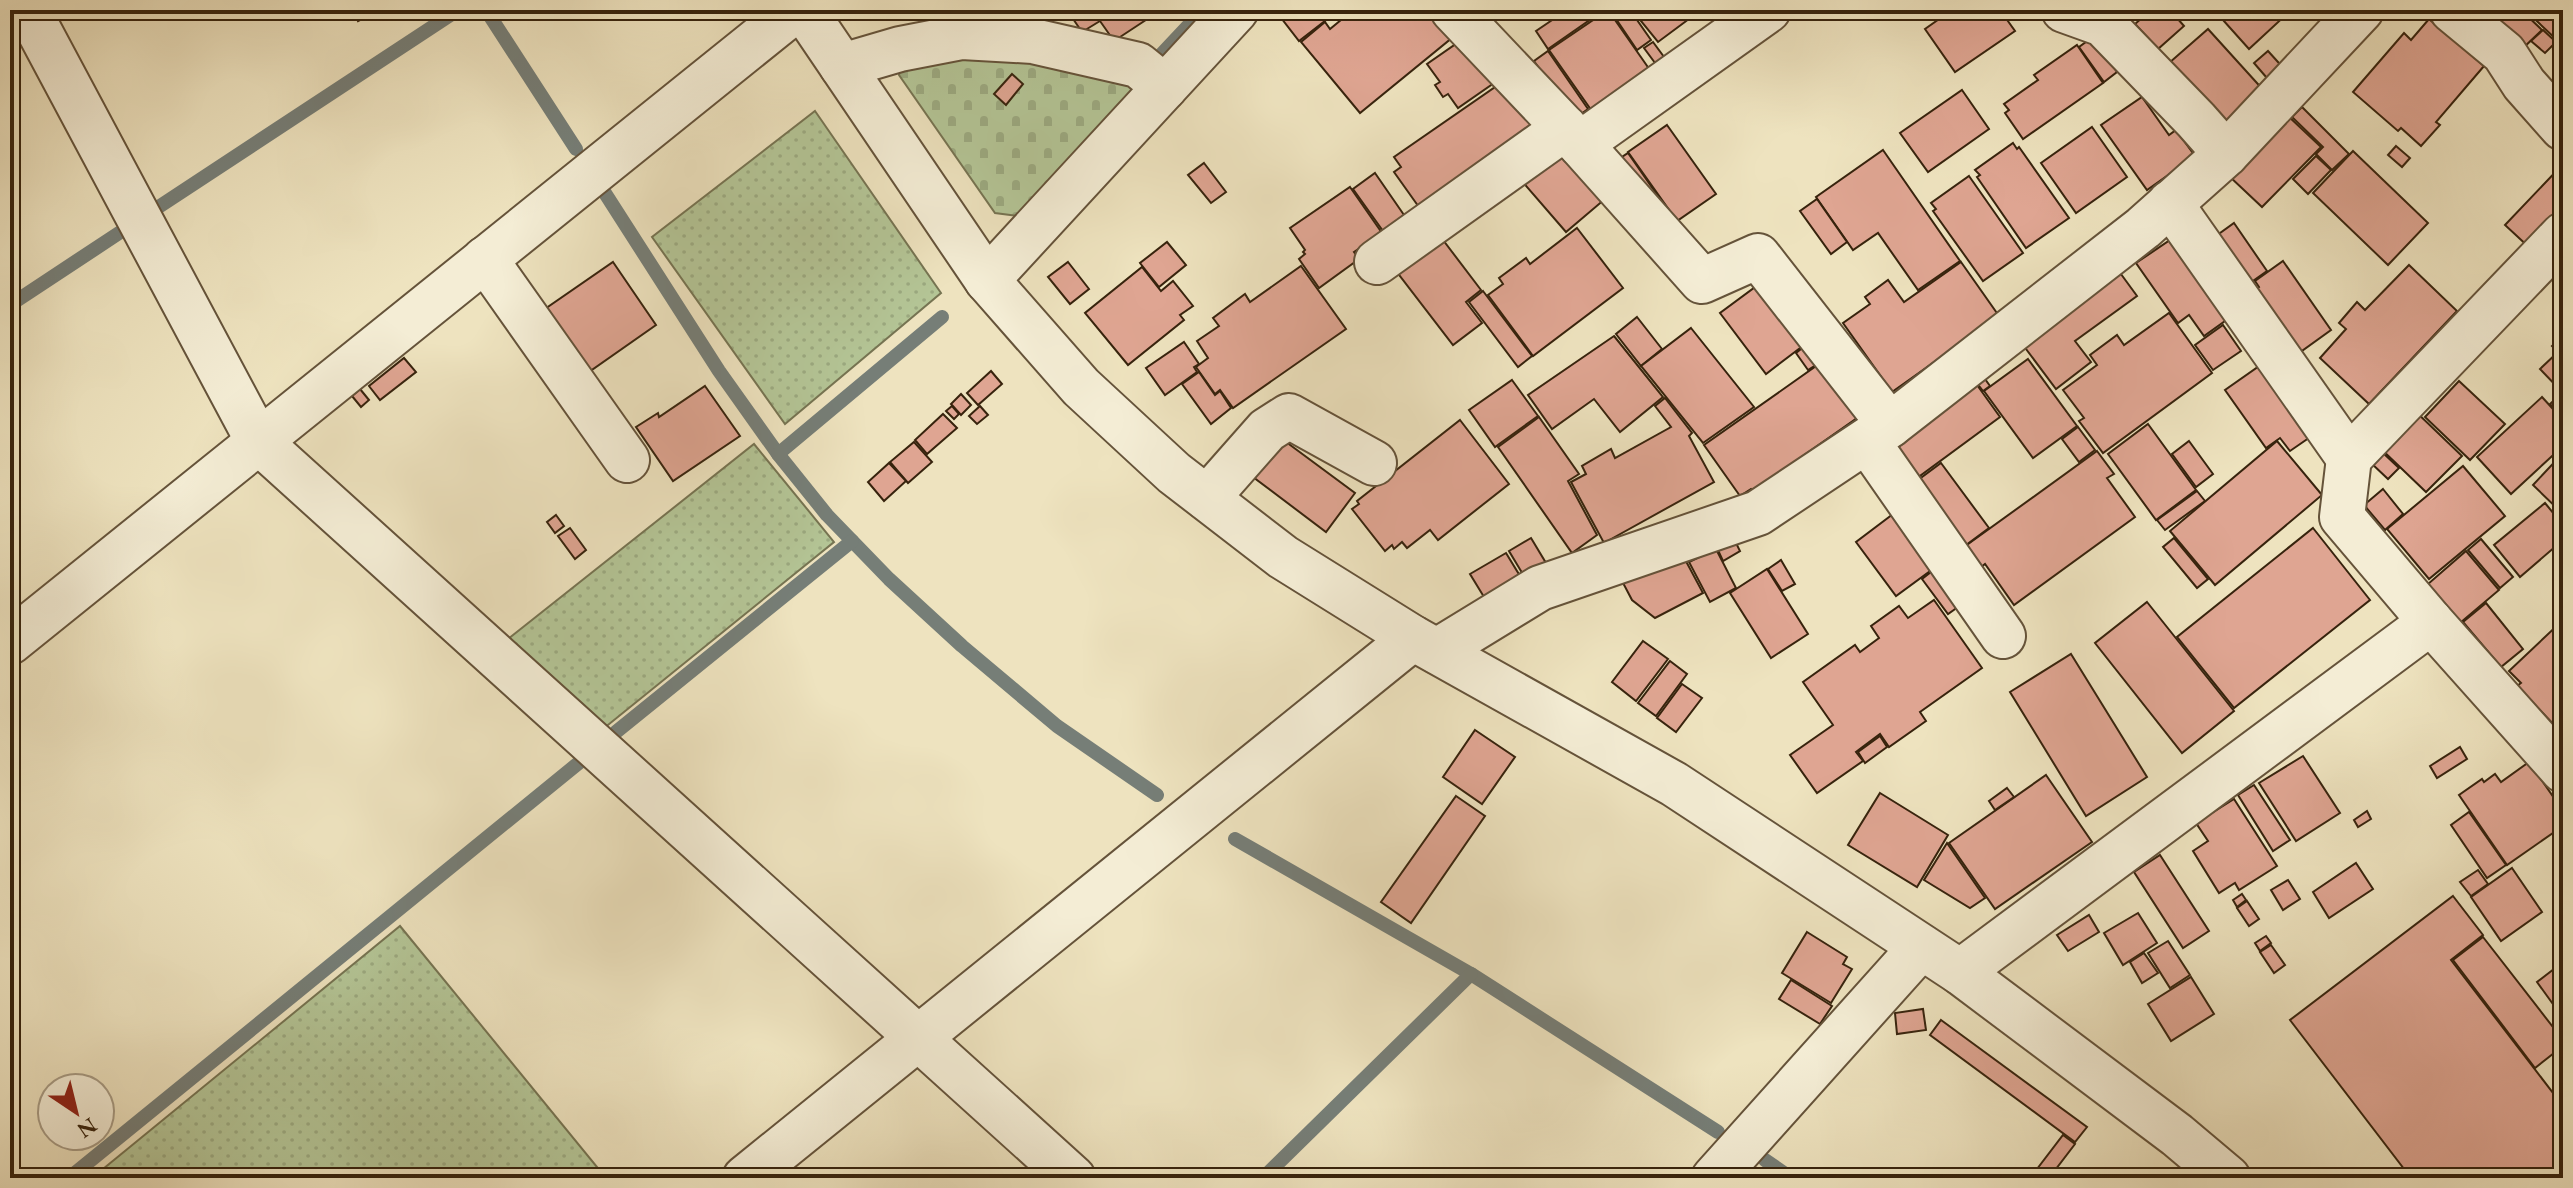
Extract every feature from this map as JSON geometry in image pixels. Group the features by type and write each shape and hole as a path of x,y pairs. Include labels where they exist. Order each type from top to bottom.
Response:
{"street":[{"path":"28,10 258,441 1073,1178"},
{"path":"10,642 795,10"},
{"path":"804,10 987,280 1081,387 1174,473 1283,557 1425,645 1674,784 1960,972 2177,1135 2228,1178"},
{"path":"987,280 1236,10"},
{"path":"1453,10 1573,136 1702,281 1758,256 1879,433 2003,636"},
{"path":"1377,262 1768,10"},
{"path":"2064,10 2103,24 2226,154"},
{"path":"745,1178 918,1038 1425,645 1540,588 1758,513 1879,433 2143,228 2226,154 2361,10"},
{"path":"2452,10 2504,53 2524,84 2563,128"},
{"path":"842,66 900,49 962,37 1033,41 1138,65 1165,87"},
{"path":"2170,203 2349,458"},
{"path":"2563,235 2349,458 2342,517 2563,769"},
{"path":"485,259 627,460"},
{"path":"1207,498 1267,430 1289,416 1374,463"},
{"path":"1960,972 2431,622"},
{"path":"1730,1173 1921,947"}],"green space":[{"path":"960,49 1134,83 1133,91 1025,217 995,213 899,75 901,63"},
{"path":"815,111 941,293 785,424 652,237"},
{"path":"754,444 834,542 603,729 503,643"},
{"path":"400,926 606,1178 92,1178"}],"building":[{"path":"353,10 379,10 358,21"},
{"path":"989,10 1004,10 1006,13 995,21"},
{"path":"1067,10 1161,10 1114,41 1100,21 1082,32"},
{"path":"1275,10 1339,10 1299,41"},
{"path":"1353,10 1362,18 1372,10 1430,10 1453,37 1360,113 1301,42 1325,22 1330,29"},
{"path":"1567,10 1604,10 1548,49 1536,31"},
{"path":"1608,10 1652,73 1594,114 1549,50"},
{"path":"1610,10 1630,10 1651,40 1637,50"},
{"path":"1632,10 1701,10 1658,42"},
{"path":"1952,10 2000,10 2015,31 1955,72 1925,29"},
{"path":"2115,10 2140,10 2126,22"},
{"path":"2151,10 2170,10 2184,26 2158,49 2135,24"},
{"path":"2214,10 2285,10 2288,13 2249,49"},
{"path":"2481,10 2521,10 2542,30 2522,49"},
{"path":"2525,10 2563,10 2563,36 2558,41"},
{"path":"2429,19 2484,66 2436,122 2440,125 2421,146 2401,128 2398,131 2353,92 2404,33 2411,40"},
{"path":"2208,29 2266,93 2227,127 2169,63"},
{"path":"2543,30 2556,42 2545,53 2531,41"},
{"path":"2093,37 2117,72 2104,82 2079,47"},
{"path":"1463,39 1494,83 1458,108 1448,94 1443,97 1435,85 1440,82 1427,64"},
{"path":"2563,40 2563,58 2553,49"},
{"path":"1653,42 1667,61 1658,67 1644,48"},
{"path":"2077,45 2103,83 2023,139 2005,113 2009,110 2004,104 2038,80 2034,75"},
{"path":"1548,51 1588,109 1574,119 1534,61"},
{"path":"2268,51 2287,72 2273,85 2254,63"},
{"path":"1012,74 1023,84 1006,105 994,94"},
{"path":"1501,83 1540,138 1421,210 1394,172 1401,167 1394,157"},
{"path":"1962,90 1989,129 1928,172 1900,133"},
{"path":"2142,97 2169,135 2176,130 2195,156 2147,190 2101,125"},
{"path":"2302,107 2349,154 2332,170 2316,154 2323,147 2292,117"},
{"path":"2287,115 2321,147 2262,207 2229,176"},
{"path":"1667,125 1716,194 1677,221 1628,152"},
{"path":"2092,127 2127,177 2076,213 2041,163"},
{"path":"2013,143 2017,149 2019,147 2069,218 2026,248 1975,170"},
{"path":"1559,146 1605,199 1566,232 1521,180"},
{"path":"2396,146 2410,158 2402,167 2388,155"},
{"path":"1883,150 1960,261 1918,290 1878,233 1853,250 1816,197"},
{"path":"2353,151 2428,223 2388,265 2313,193"},
{"path":"1628,153 1676,222 1619,159"},
{"path":"2316,156 2331,170 2308,194 2293,179"},
{"path":"1204,163 1226,192 1211,203 1188,175"},
{"path":"2563,164 2563,216 2532,250 2505,225"},
{"path":"1375,173 1404,215 1383,231 1353,189"},
{"path":"1969,176 2023,253 1983,281 1933,211 1936,209 1931,203"},
{"path":"1350,187 1382,233 1354,252 1359,259 1319,288 1299,259 1305,250 1290,228"},
{"path":"1817,199 1847,242 1831,254 1800,211"},
{"path":"2234,223 2267,271 2250,283 2216,236"},
{"path":"1577,228 1623,288 1533,356 1488,295 1503,284 1499,278 1526,258 1530,264"},
{"path":"1440,236 1481,290 1466,302 1482,323 1453,345 1390,263"},
{"path":"2176,236 2232,316 2204,336 2189,315 2178,323 2136,263"},
{"path":"1167,242 1186,265 1159,287 1140,263"},
{"path":"2283,261 2331,330 2299,353 2255,290 2259,287 2255,281"},
{"path":"613,262 656,325 586,374 542,311"},
{"path":"1068,262 1089,289 1070,304 1048,277"},
{"path":"1961,262 1999,316 1892,392 1843,323 1870,304 1865,297 1888,280 1904,302"},
{"path":"2409,265 2457,311 2369,404 2320,358 2346,329 2339,323 2357,302 2365,310"},
{"path":"1301,266 1346,329 1233,408 1220,390 1215,394 1196,367 1208,358 1197,341 1219,326 1213,318 1245,294 1250,302"},
{"path":"1142,267 1161,291 1173,281 1193,306 1180,315 1184,320 1128,365 1085,313"},
{"path":"2118,270 2137,296 2075,341 2091,362 2056,389 2020,341"},
{"path":"1762,282 1808,342 1766,374 1720,313"},
{"path":"1483,291 1532,356 1518,367 1469,302"},
{"path":"2169,313 2212,373 2103,453 2079,421 2084,418 2063,390 2097,365 2090,355 2117,335 2124,345"},
{"path":"1637,317 1662,349 1641,366 1616,334"},
{"path":"2223,325 2241,351 2213,370 2195,345"},
{"path":"1691,328 1754,407 1703,443 1641,366"},
{"path":"1614,336 1663,397 1620,432 1594,399 1552,429 1528,395"},
{"path":"2563,336 2563,393 2540,369 2558,352 2552,346"},
{"path":"1184,342 1199,364 1194,367 1197,372 1165,395 1146,368"},
{"path":"1806,345 1819,363 1808,370 1796,353"},
{"path":"404,358 416,372 380,400 369,386"},
{"path":"2028,359 2077,426 2033,458 1984,391"},
{"path":"2265,362 2316,433 2290,451 2280,438 2266,448 2225,390"},
{"path":"1819,364 1857,418 1753,491 1751,489 1740,496 1704,445"},
{"path":"991,371 1002,384 978,405 967,393"},
{"path":"1199,372 1215,395 1220,391 1231,408 1211,424 1182,384"},
{"path":"1980,372 1990,386 1983,391 1973,378"},
{"path":"1972,378 2000,417 1913,481 1884,442"},
{"path":"1512,380 1538,416 1495,447 1469,410"},
{"path":"2459,381 2505,424 2470,460 2425,417"},
{"path":"705,386 740,436 673,481 636,427 658,413 659,417"},
{"path":"360,389 369,400 361,407 352,396"},
{"path":"961,394 971,405 961,415 951,404"},
{"path":"2561,394 2563,396 2563,418 2550,404"},
{"path":"2542,397 2563,420 2563,446 2511,494 2477,457"},
{"path":"1665,398 1692,433 1689,436 1714,482 1604,543 1571,482 1586,474 1582,466 1611,449 1615,458 1671,427 1655,406"},
{"path":"952,406 959,414 954,419 946,411"},
{"path":"980,406 988,415 977,424 969,416"},
{"path":"2413,409 2462,456 2426,492 2378,446"},
{"path":"943,414 957,428 927,454 915,440"},
{"path":"1539,417 1579,474 1568,481 1597,535 1572,553 1498,447"},
{"path":"1460,420 1509,484 1438,540 1430,530 1407,548 1402,542 1394,549 1392,545 1385,551 1352,509 1359,504 1357,501"},
{"path":"2148,424 2196,490 2156,520 2108,454"},
{"path":"2078,427 2095,450 2079,462 2062,439"},
{"path":"1278,436 1355,493 1326,532 1249,474"},
{"path":"2189,441 2213,474 2196,487 2172,454"},
{"path":"2277,441 2322,495 2215,585 2170,531"},
{"path":"914,442 932,462 908,483 890,462"},
{"path":"2097,451 2114,474 2107,478 2135,517 2014,605 1985,564 1980,568 1964,547"},
{"path":"2382,452 2399,468 2388,479 2371,463"},
{"path":"2563,453 2563,514 2533,485"},
{"path":"889,463 906,481 884,501 868,482"},
{"path":"1941,463 1989,528 1962,548 1914,483"},
{"path":"2463,466 2505,516 2429,579 2387,529"},
{"path":"2383,489 2403,514 2385,530 2364,505"},
{"path":"2197,491 2205,501 2165,530 2157,520"},
{"path":"2545,503 2563,525 2563,540 2520,577 2494,545"},
{"path":"1901,508 1941,563 1896,596 1856,542"},
{"path":"556,515 564,526 555,533 547,522"},
{"path":"570,528 586,550 575,559 558,536"},
{"path":"2313,528 2370,600 2234,708 2177,637"},
{"path":"1531,538 1549,568 1527,581 1509,551"},
{"path":"2174,538 2208,579 2197,588 2163,547"},
{"path":"1734,539 1740,551 1723,561 1717,548"},
{"path":"2481,539 2513,577 2500,588 2468,550"},
{"path":"1716,549 1736,588 1710,602 1689,562"},
{"path":"1680,550 1703,593 1655,618 1632,600 1622,581"},
{"path":"2466,551 2499,590 2460,623 2428,584"},
{"path":"1506,553 1520,576 1484,597 1470,574"},
{"path":"1781,560 1795,584 1782,591 1768,569"},
{"path":"1940,565 1958,607 1948,614 1922,579"},
{"path":"1767,569 1808,634 1771,658 1730,593"},
{"path":"1934,600 1982,668 1920,712 1926,721 1889,747 1880,734 1856,752 1863,761 1817,793 1790,755 1833,725 1803,682 1855,645 1860,652 1879,638 1871,626 1899,606 1908,618"},
{"path":"2147,602 2234,711 2182,753 2095,643"},
{"path":"2486,603 2523,649 2501,667 2463,622"},
{"path":"2563,620 2563,725 2557,728 2517,686 2521,683 2509,671"},
{"path":"1643,641 1668,659 1636,701 1612,682"},
{"path":"2071,654 2147,777 2086,816 2010,692"},
{"path":"1670,661 1687,674 1656,716 1638,703"},
{"path":"1682,684 1702,698 1676,732 1657,718"},
{"path":"1475,730 1515,757 1482,804 1443,777"},
{"path":"1880,736 1887,747 1865,763 1858,752"},
{"path":"2460,747 2467,759 2437,778 2430,766"},
{"path":"2303,756 2340,813 2296,841 2259,783"},
{"path":"2529,762 2563,811 2563,826 2507,865 2459,795 2495,774 2501,782"},
{"path":"2046,775 2092,842 1995,909 1949,843"},
{"path":"2254,785 2290,840 2273,851 2238,795"},
{"path":"2007,788 2014,797 1995,810 1989,801"},
{"path":"1880,793 1948,835 1917,887 1848,845"},
{"path":"1456,796 1485,816 1411,923 1381,902"},
{"path":"2234,799 2277,866 2239,890 2235,883 2219,893 2193,851 2208,841 2196,823"},
{"path":"2367,811 2371,819 2358,827 2354,820"},
{"path":"2469,812 2506,865 2487,878 2451,825"},
{"path":"1947,843 1985,898 1970,908 1924,880"},
{"path":"2160,855 2209,931 2183,948 2134,872"},
{"path":"2356,863 2373,889 2329,918 2313,892"},
{"path":"2512,868 2542,912 2501,941 2471,897"},
{"path":"2478,870 2488,884 2471,896 2460,882"},
{"path":"2288,880 2300,899 2283,910 2271,890"},
{"path":"2242,894 2246,900 2237,907 2233,900"},
{"path":"2453,896 2483,935 2451,960 2563,1106 2563,1178 2411,1178 2290,1020"},
{"path":"2247,901 2259,919 2249,926 2237,908"},
{"path":"2138,913 2157,943 2123,965 2104,933"},
{"path":"2089,915 2099,932 2068,951 2057,935"},
{"path":"1807,932 1847,957 1843,964 1852,969 1831,1003 1782,973"},
{"path":"2266,936 2271,943 2260,951 2255,943"},
{"path":"2483,937 2563,1040 2563,1046 2535,1068 2453,960"},
{"path":"2168,941 2190,975 2170,988 2148,953"},
{"path":"2271,945 2285,965 2274,973 2260,952"},
{"path":"2144,953 2158,973 2142,983 2130,962"},
{"path":"2563,962 2563,1018 2537,982"},
{"path":"2191,977 2214,1014 2171,1041 2148,1004"},
{"path":"1791,980 1832,1006 1820,1024 1779,999"},
{"path":"1923,1009 1926,1030 1897,1034 1895,1013"},
{"path":"1941,1020 2087,1127 2075,1142 1930,1035"},
{"path":"2063,1135 2075,1144 2049,1178 2037,1169"}],"waterway":[{"path":"157,208 458,10"},
{"path":"486,10 576,149"},
{"path":"1157,59 1203,10"},
{"path":"603,190 719,371 778,454 827,515 889,579 962,646 1057,726 1157,795"},
{"path":"10,305 119,233"},
{"path":"778,454 942,317"},
{"path":"616,732 852,541"},
{"path":"69,1178 581,761"},
{"path":"1235,839 1471,974 1718,1132"},
{"path":"1263,1178 1471,974"},
{"path":"1765,1160 1791,1178"}]}
